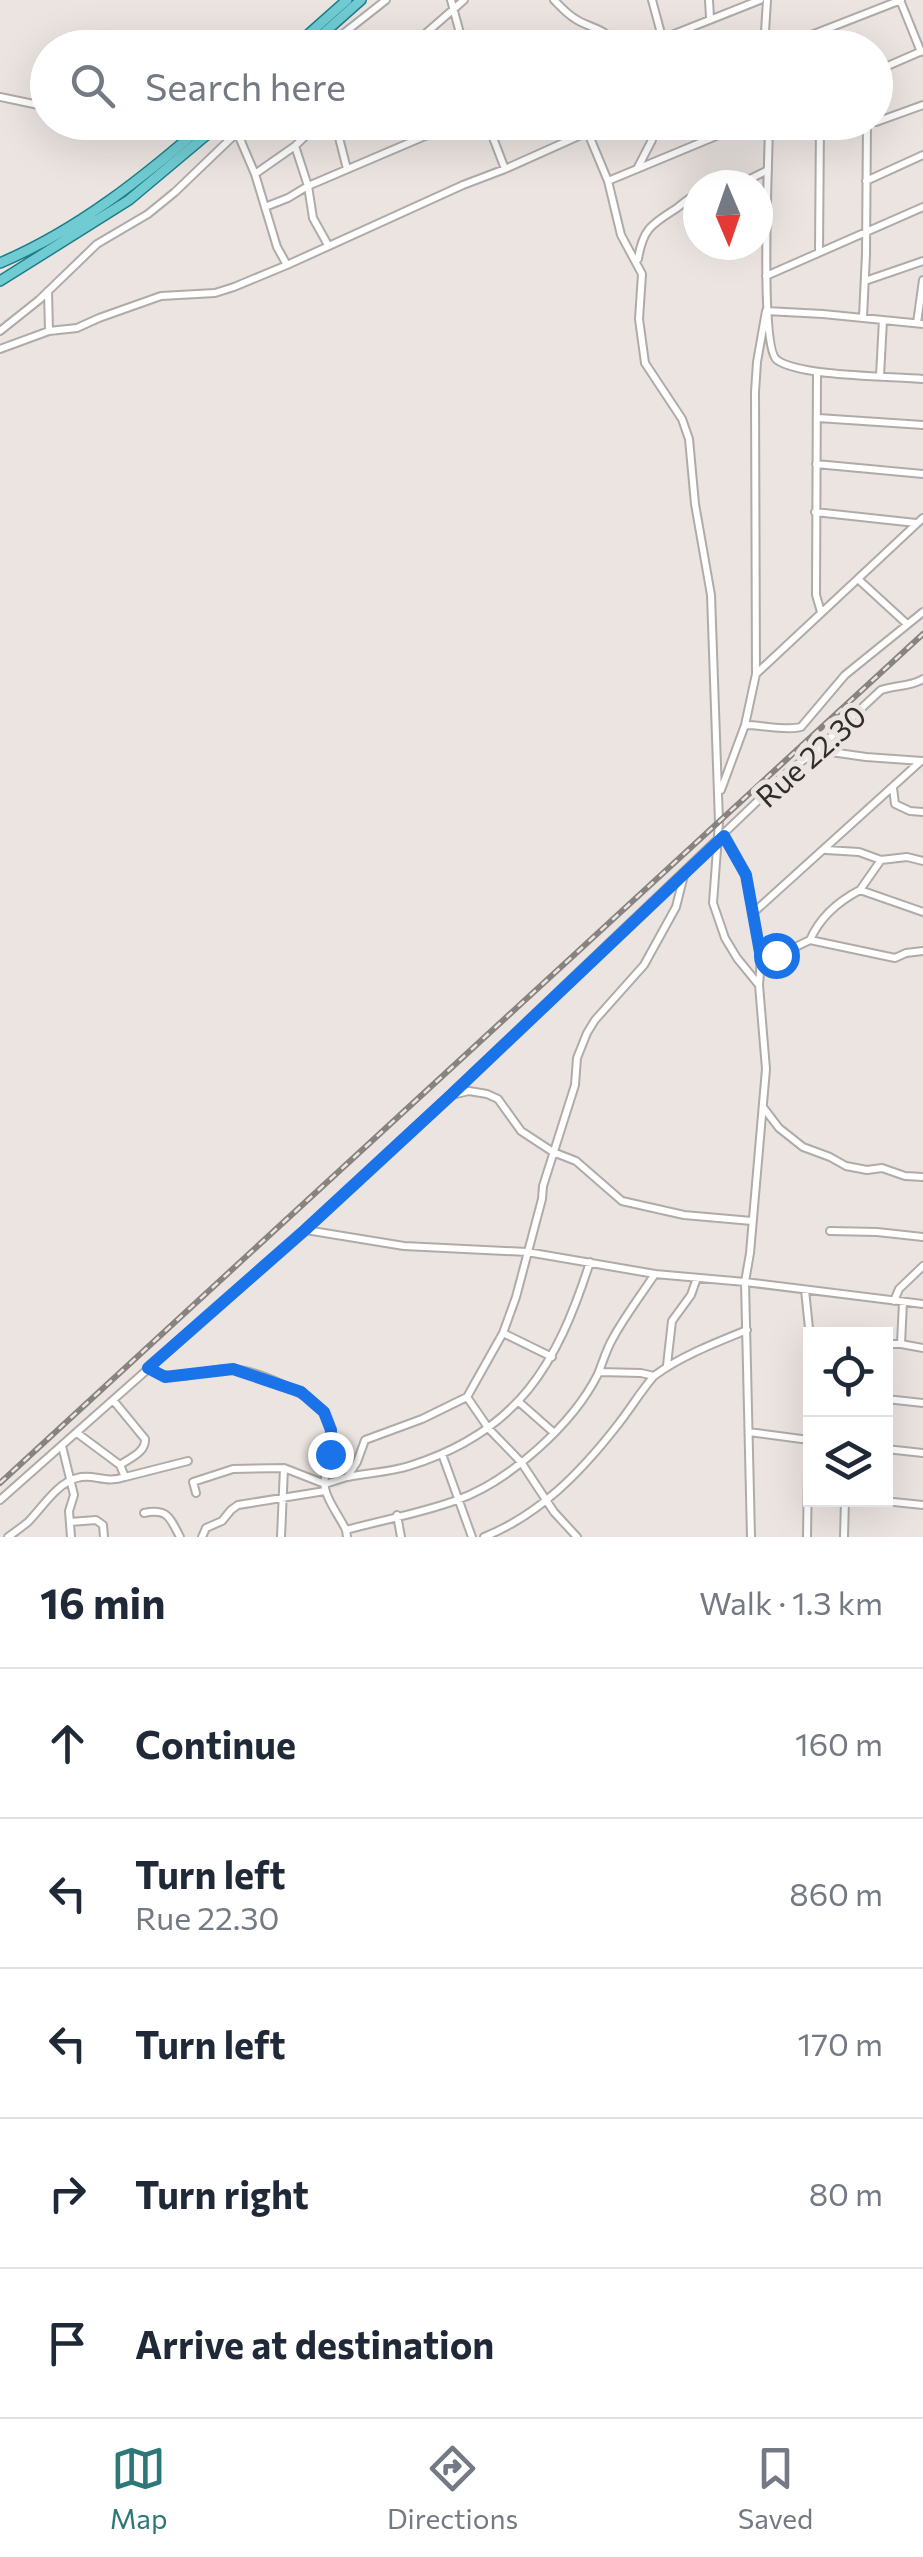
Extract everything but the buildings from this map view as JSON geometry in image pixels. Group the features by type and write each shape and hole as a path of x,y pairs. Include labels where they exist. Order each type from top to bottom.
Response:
{"main road":[{"path":"313,30 347,0"},
{"path":"328,30 362,0"},
{"path":"2,261 112,200 187,140"},
{"path":"0,280 129,200 201,140"}],"street":[{"path":"348,30 386,0"},
{"path":"452,0 459,30"},
{"path":"431,30 464,0"},
{"path":"554,0 576,20 601,30"},
{"path":"653,0 660,30"},
{"path":"709,0 710,18"},
{"path":"680,30 763,0 764,30"},
{"path":"824,30 901,0 922,51 893,64"},
{"path":"0,97 30,103"},
{"path":"893,115 923,105"},
{"path":"0,331 97,244 148,214 175,192 229,140"},
{"path":"240,140 255,174 276,247 287,265"},
{"path":"255,174 301,140"},
{"path":"339,140 346,170"},
{"path":"265,207 407,140"},
{"path":"494,140 505,169"},
{"path":"0,349 49,331 77,328 161,296 216,292 574,140"},
{"path":"590,140 608,182 621,235 643,280 639,319 646,363 682,418 689,439 695,504 712,595 720,839 713,903 725,938 759,985"},
{"path":"636,170 652,140"},
{"path":"608,182 707,140"},
{"path":"769,140 766,311 774,358 818,372 923,380"},
{"path":"819,252 820,140"},
{"path":"863,317 870,140"},
{"path":"295,146 313,218 328,246"},
{"path":"866,181 923,155"},
{"path":"637,262 640,242 650,226 683,202"},
{"path":"766,276 923,207"},
{"path":"865,281 923,261"},
{"path":"766,311 920,323 923,280"},
{"path":"48,290 49,331"},
{"path":"718,800 745,725 756,674 755,392 756,362 766,311"},
{"path":"880,376 883,320"},
{"path":"818,372 816,595 821,612"},
{"path":"818,418 923,425"},
{"path":"816,464 923,474"},
{"path":"815,512 920,521"},
{"path":"756,674 920,521"},
{"path":"858,579 906,624"},
{"path":"745,725 800,727 845,675 923,612"},
{"name":"Rue 22.30","path":"0,1500 305,1230 790,770 881,690 923,680"},
{"path":"817,750 922,761"},
{"path":"753,913 922,761"},
{"path":"894,787 895,804"},
{"path":"875,804 895,804 923,812"},
{"path":"720,839 746,875 761,958 759,985 766,1069 745,1282 751,1537"},
{"path":"826,850 859,852 881,860 907,857 923,861"},
{"path":"810,940 828,912 860,890 881,860"},
{"path":"347,1477 364,1440 467,1397 503,1333 575,1085 576,1058 596,1020 644,965 676,907 685,871"},
{"path":"860,890 923,912"},
{"path":"761,958 810,940 896,958 906,952 923,951"},
{"path":"450,1096 469,1091 498,1099 521,1130 576,1162 622,1202 684,1215 752,1220"},
{"path":"762,1106 779,1128 803,1146 846,1166 882,1168 923,1177"},
{"path":"305,1230 404,1246 528,1252 654,1274 923,1304"},
{"path":"830,1230 923,1237"},
{"path":"202,1537 206,1528 222,1521 238,1505 282,1499 347,1477 404,1468 442,1454 489,1429 518,1402 552,1357 564,1337 590,1262"},
{"path":"900,1344 900,1289 923,1266"},
{"path":"148,1368 165,1377 233,1369 301,1392 324,1412 331,1430 325,1487 346,1533 458,1500 521,1462 582,1400 613,1338 654,1274"},
{"path":"667,1366 672,1321 691,1295 697,1278"},
{"path":"805,1290 809,1327"},
{"path":"484,1537 546,1502 582,1469 654,1376 667,1366 747,1330"},
{"path":"503,1333 552,1357"},
{"path":"893,1344 923,1348"},
{"path":"599,1372 654,1376"},
{"path":"467,1397 577,1537"},
{"path":"113,1400 146,1444 120,1465"},
{"path":"893,1400 923,1402"},
{"path":"518,1402 554,1432"},
{"path":"748,1432 803,1439"},
{"path":"77,1433 120,1465 125,1477"},
{"path":"62,1445 74,1500 70,1509 70,1537"},
{"path":"893,1450 923,1453"},
{"path":"442,1454 472,1537"},
{"path":"8,1537 70,1480 92,1477 109,1481 188,1461"},
{"path":"196,1493 193,1482 224,1471 284,1468 325,1487"},
{"path":"281,1537 284,1468"},
{"path":"893,1502 923,1506"},
{"path":"807,1507 807,1537"},
{"path":"844,1537 845,1507"},
{"path":"144,1513 156,1510 165,1514 180,1537"},
{"path":"397,1516 400,1537"},
{"path":"70,1522 96,1520 103,1525 104,1537"}],"railway":[{"path":"0,1483 923,634"}],"route":[{"path":"330,1454 331,1430 324,1412 301,1392 233,1369 165,1377 148,1368 305,1230 724,836 746,875 761,958 776,955"}]}
